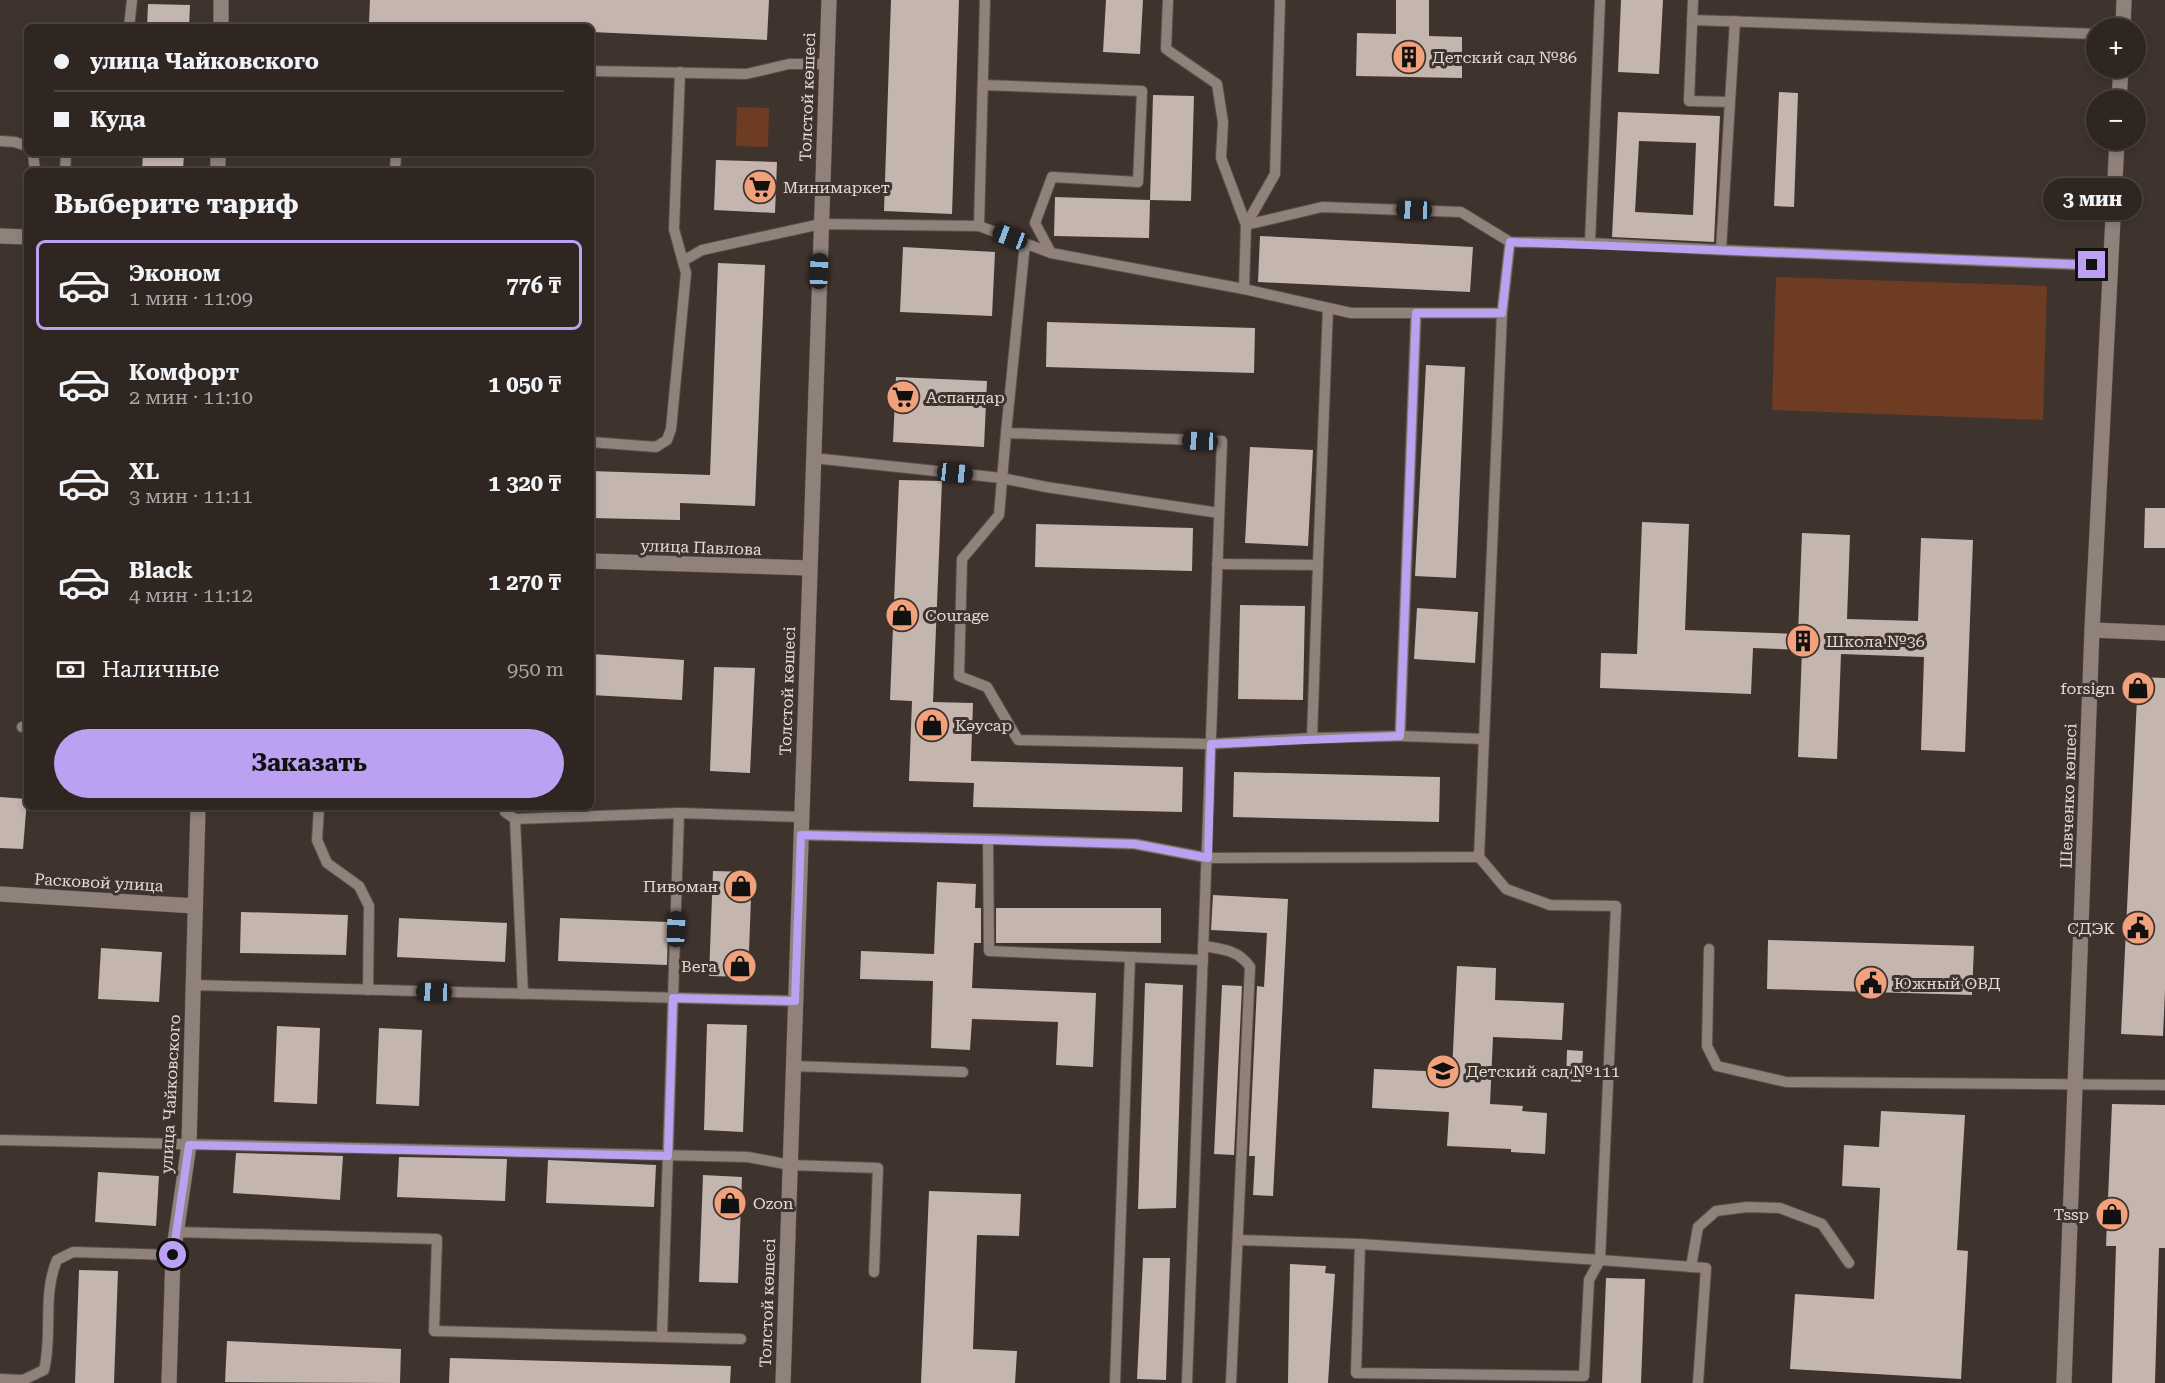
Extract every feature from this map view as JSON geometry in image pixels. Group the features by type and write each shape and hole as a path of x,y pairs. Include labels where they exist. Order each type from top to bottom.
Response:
{"street":[{"path":"220,24 221,0"},
{"name":"Толстой көшесі","path":"783,1383 828,0"},
{"path":"2123,18 2124,0"},
{"name":"Шевченко көшесі","path":"2064,1383 2092,630 2116,150"},
{"path":"0,236 24,237"},
{"name":"улица Павлова","path":"594,561 809,568"},
{"path":"2092,630 2165,633"},
{"name":"улица Чайковского","path":"169,1383 173,1255 189,1145 198,810"},
{"name":"Расковой улица","path":"0,894 195,906"}],"lane":[{"path":"129,24 132,0"},
{"path":"979,226 985,0"},
{"path":"1168,0 1166,49 1217,84 1223,122 1221,158 1246,225 1244,289"},
{"path":"1246,225 1275,174 1280,0"},
{"path":"1590,243 1600,0"},
{"path":"1693,0 1689,101 1730,102"},
{"path":"1692,20 2086,34"},
{"path":"1721,250 1735,21"},
{"path":"594,71 746,74 789,64 827,64"},
{"path":"594,442 656,447 667,440 671,429 684,298 683,261 676,245 674,229 680,72"},
{"path":"983,86 1142,91 1138,182 1052,177 1035,224 1051,253"},
{"path":"0,141 24,145"},
{"path":"1246,225 1322,207 1461,212 1510,242 1590,243 2110,266"},
{"path":"683,261 702,250 821,224 979,226 1051,253 1244,289 1351,313 1502,313"},
{"path":"1359,1244 1356,1373 1584,1376 1589,1280 1600,1260 1616,906 1550,905 1506,889 1479,856 1502,313 1510,242"},
{"path":"1025,243 999,515 962,559 959,676 987,687 1018,740 1211,744 1400,736 1484,739"},
{"path":"1312,738 1328,308"},
{"path":"1400,736 1416,313"},
{"path":"1006,433 1222,441 1187,1383"},
{"path":"813,458 1002,478 1046,487 1219,513"},
{"path":"1217,564 1318,565"},
{"path":"319,810 317,840 327,863 359,886 369,906 368,990"},
{"path":"506,810 515,819 680,813 801,817"},
{"path":"662,1337 680,813"},
{"path":"515,819 523,994"},
{"path":"801,835 1135,844 1208,858 1479,856"},
{"path":"988,839 988,951 1203,960"},
{"path":"1203,946 1231,951 1244,957 1250,967 1232,1383"},
{"path":"1709,949 1707,1046 1717,1066 1786,1082 2165,1085"},
{"path":"1115,1383 1130,957"},
{"path":"193,985 795,1001"},
{"path":"793,1066 963,1072"},
{"path":"0,1140 748,1157 790,1165 878,1168 874,1272"},
{"path":"1691,1267 1698,1227 1716,1211 1748,1207 1780,1208 1822,1224 1849,1263"},
{"path":"176,1232 437,1239 434,1331 741,1339"},
{"path":"1238,1240 1359,1244 1706,1268 1698,1383"},
{"path":"0,1379 22,1380 44,1370 49,1349 49,1279 57,1260 73,1252 173,1255"}],"shaded area":[{"path":"737,107 769,108 768,147 736,146"},
{"path":"1776,277 2047,286 2043,420 1772,410"}],"building":[{"path":"370,0 769,0 767,40 594,32 594,24 369,23"},
{"path":"891,0 959,0 952,214 884,211"},
{"path":"1106,0 1143,0 1140,54 1103,52"},
{"name":"Детский сад №86","path":"1396,0 1429,0 1429,36 1462,37 1462,78 1356,76 1357,33 1396,34"},
{"path":"1621,0 1663,0 1659,74 1618,72"},
{"path":"148,4 190,5 189,24 147,24"},
{"path":"1779,92 1798,93 1794,207 1774,206"},
{"path":"1153,95 1194,96 1191,201 1150,200"},
{"path":"1618,112 1720,116 1714,242 1612,237","holes":["1639,141 1696,143 1693,215 1635,212"]},
{"path":"143,156 184,156 183,168 142,168"},
{"path":"716,160 777,162 775,213 714,210"},
{"path":"1055,197 1150,200 1149,238 1054,236"},
{"path":"1260,236 1473,247 1470,292 1258,282"},
{"path":"903,247 995,252 992,316 900,312"},
{"path":"718,263 765,265 755,506 680,503 680,520 594,518 594,471 710,475"},
{"path":"1047,322 1255,328 1254,373 1046,367"},
{"path":"1426,365 1465,367 1456,578 1415,576"},
{"path":"896,377 987,381 984,447 893,442"},
{"path":"1250,447 1313,450 1308,546 1245,543"},
{"path":"899,480 942,481 933,702 973,703 971,761 1183,767 1182,812 973,807 974,783 909,781 912,701 890,700"},
{"path":"2145,508 2165,508 2165,548 2144,548"},
{"name":"Школа №36","path":"1642,522 1689,524 1685,630 1798,634 1802,533 1850,535 1847,619 1918,621 1921,538 1973,540 1965,752 1921,750 1924,657 1841,654 1837,759 1798,757 1802,650 1753,648 1751,694 1600,688 1601,653 1637,654"},
{"path":"1036,524 1193,528 1192,571 1035,567"},
{"path":"1240,605 1305,606 1303,700 1238,699"},
{"path":"1417,608 1478,612 1475,663 1414,659"},
{"path":"594,654 684,660 682,700 594,695"},
{"path":"714,667 755,668 750,773 710,771"},
{"path":"2138,677 2165,678 2163,1036 2121,1034"},
{"path":"1234,772 1440,777 1439,822 1233,817"},
{"path":"0,797 24,799 24,810 26,810 23,849 0,848"},
{"path":"713,871 752,872 748,977 709,976"},
{"path":"937,882 976,884 975,908 981,908 981,943 974,943 972,988 1096,993 1093,1067 1056,1065 1058,1022 972,1019 970,1050 931,1048 933,981 860,979 861,951 934,954"},
{"path":"1213,895 1288,899 1273,1196 1253,1195 1255,1156 1249,1156 1257,986 1264,987 1267,933 1211,930"},
{"path":"996,908 1161,908 1161,943 996,943"},
{"path":"241,912 348,915 346,955 240,953"},
{"path":"399,918 507,923 505,962 397,957"},
{"path":"560,918 668,922 667,965 558,961"},
{"path":"1768,940 1974,946 1972,995 1767,989"},
{"path":"101,948 162,952 159,1002 98,999"},
{"path":"1457,966 1496,968 1495,1000 1564,1003 1562,1040 1493,1037 1490,1104 1523,1106 1522,1111 1547,1113 1545,1154 1511,1152 1511,1149 1447,1146 1449,1112 1372,1108 1374,1069 1452,1072"},
{"path":"1145,983 1183,985 1176,1208 1138,1209"},
{"path":"1222,985 1242,986 1234,1155 1214,1154"},
{"path":"707,1024 747,1025 743,1132 704,1130"},
{"path":"277,1026 320,1028 317,1104 274,1102"},
{"path":"379,1028 422,1030 419,1106 376,1104"},
{"path":"1567,1050 1583,1051 1581,1082 1566,1081"},
{"path":"2112,1104 2165,1105 2165,1248 2159,1248 2155,1383 2112,1383 2116,1246 2106,1246"},
{"path":"1881,1111 1965,1115 1957,1250 1968,1251 1961,1379 1790,1369 1795,1294 1874,1299 1880,1188 1842,1186 1844,1145 1879,1147"},
{"path":"236,1153 343,1156 340,1200 233,1193"},
{"path":"399,1157 507,1159 505,1201 397,1197"},
{"path":"548,1160 656,1165 654,1207 546,1203"},
{"path":"98,1172 159,1176 156,1226 95,1222"},
{"path":"703,1175 742,1177 738,1283 699,1282"},
{"path":"929,1191 1021,1194 1019,1236 977,1235 973,1349 1017,1351 1015,1383 921,1383"},
{"path":"1143,1258 1170,1258 1166,1380 1137,1379"},
{"path":"1290,1264 1326,1266 1325,1273 1335,1274 1328,1383 1288,1383"},
{"path":"79,1270 118,1271 114,1383 75,1383"},
{"path":"1606,1278 1645,1279 1641,1383 1602,1383"},
{"path":"227,1341 401,1349 400,1383 225,1382"},
{"path":"450,1358 731,1366 730,1383 449,1383"}],"place":[{"name":"Детский сад №86","path":"1409,57"},
{"name":"Минимаркет","path":"760,187"},
{"name":"Аспандар","path":"903,397"},
{"name":"Courage","path":"902,615"},
{"name":"Школа №36","path":"1803,641"},
{"name":"forsign","path":"2138,688"},
{"name":"Кәусар","path":"932,725"},
{"name":"Пивоман","path":"741,886"},
{"name":"СДЭК","path":"2138,928"},
{"name":"Вега","path":"740,966"},
{"name":"Южный ОВД","path":"1871,983"},
{"name":"Детский сад №111","path":"1443,1071"},
{"name":"Ozon","path":"730,1203"},
{"name":"Tssp","path":"2112,1214"}],"route":[{"path":"173,1255 189,1145 668,1156 673,998 795,1001 801,835 1135,844 1208,858 1211,744 1400,736 1416,313 1502,313 1510,242 1590,243 2092,265"}]}
